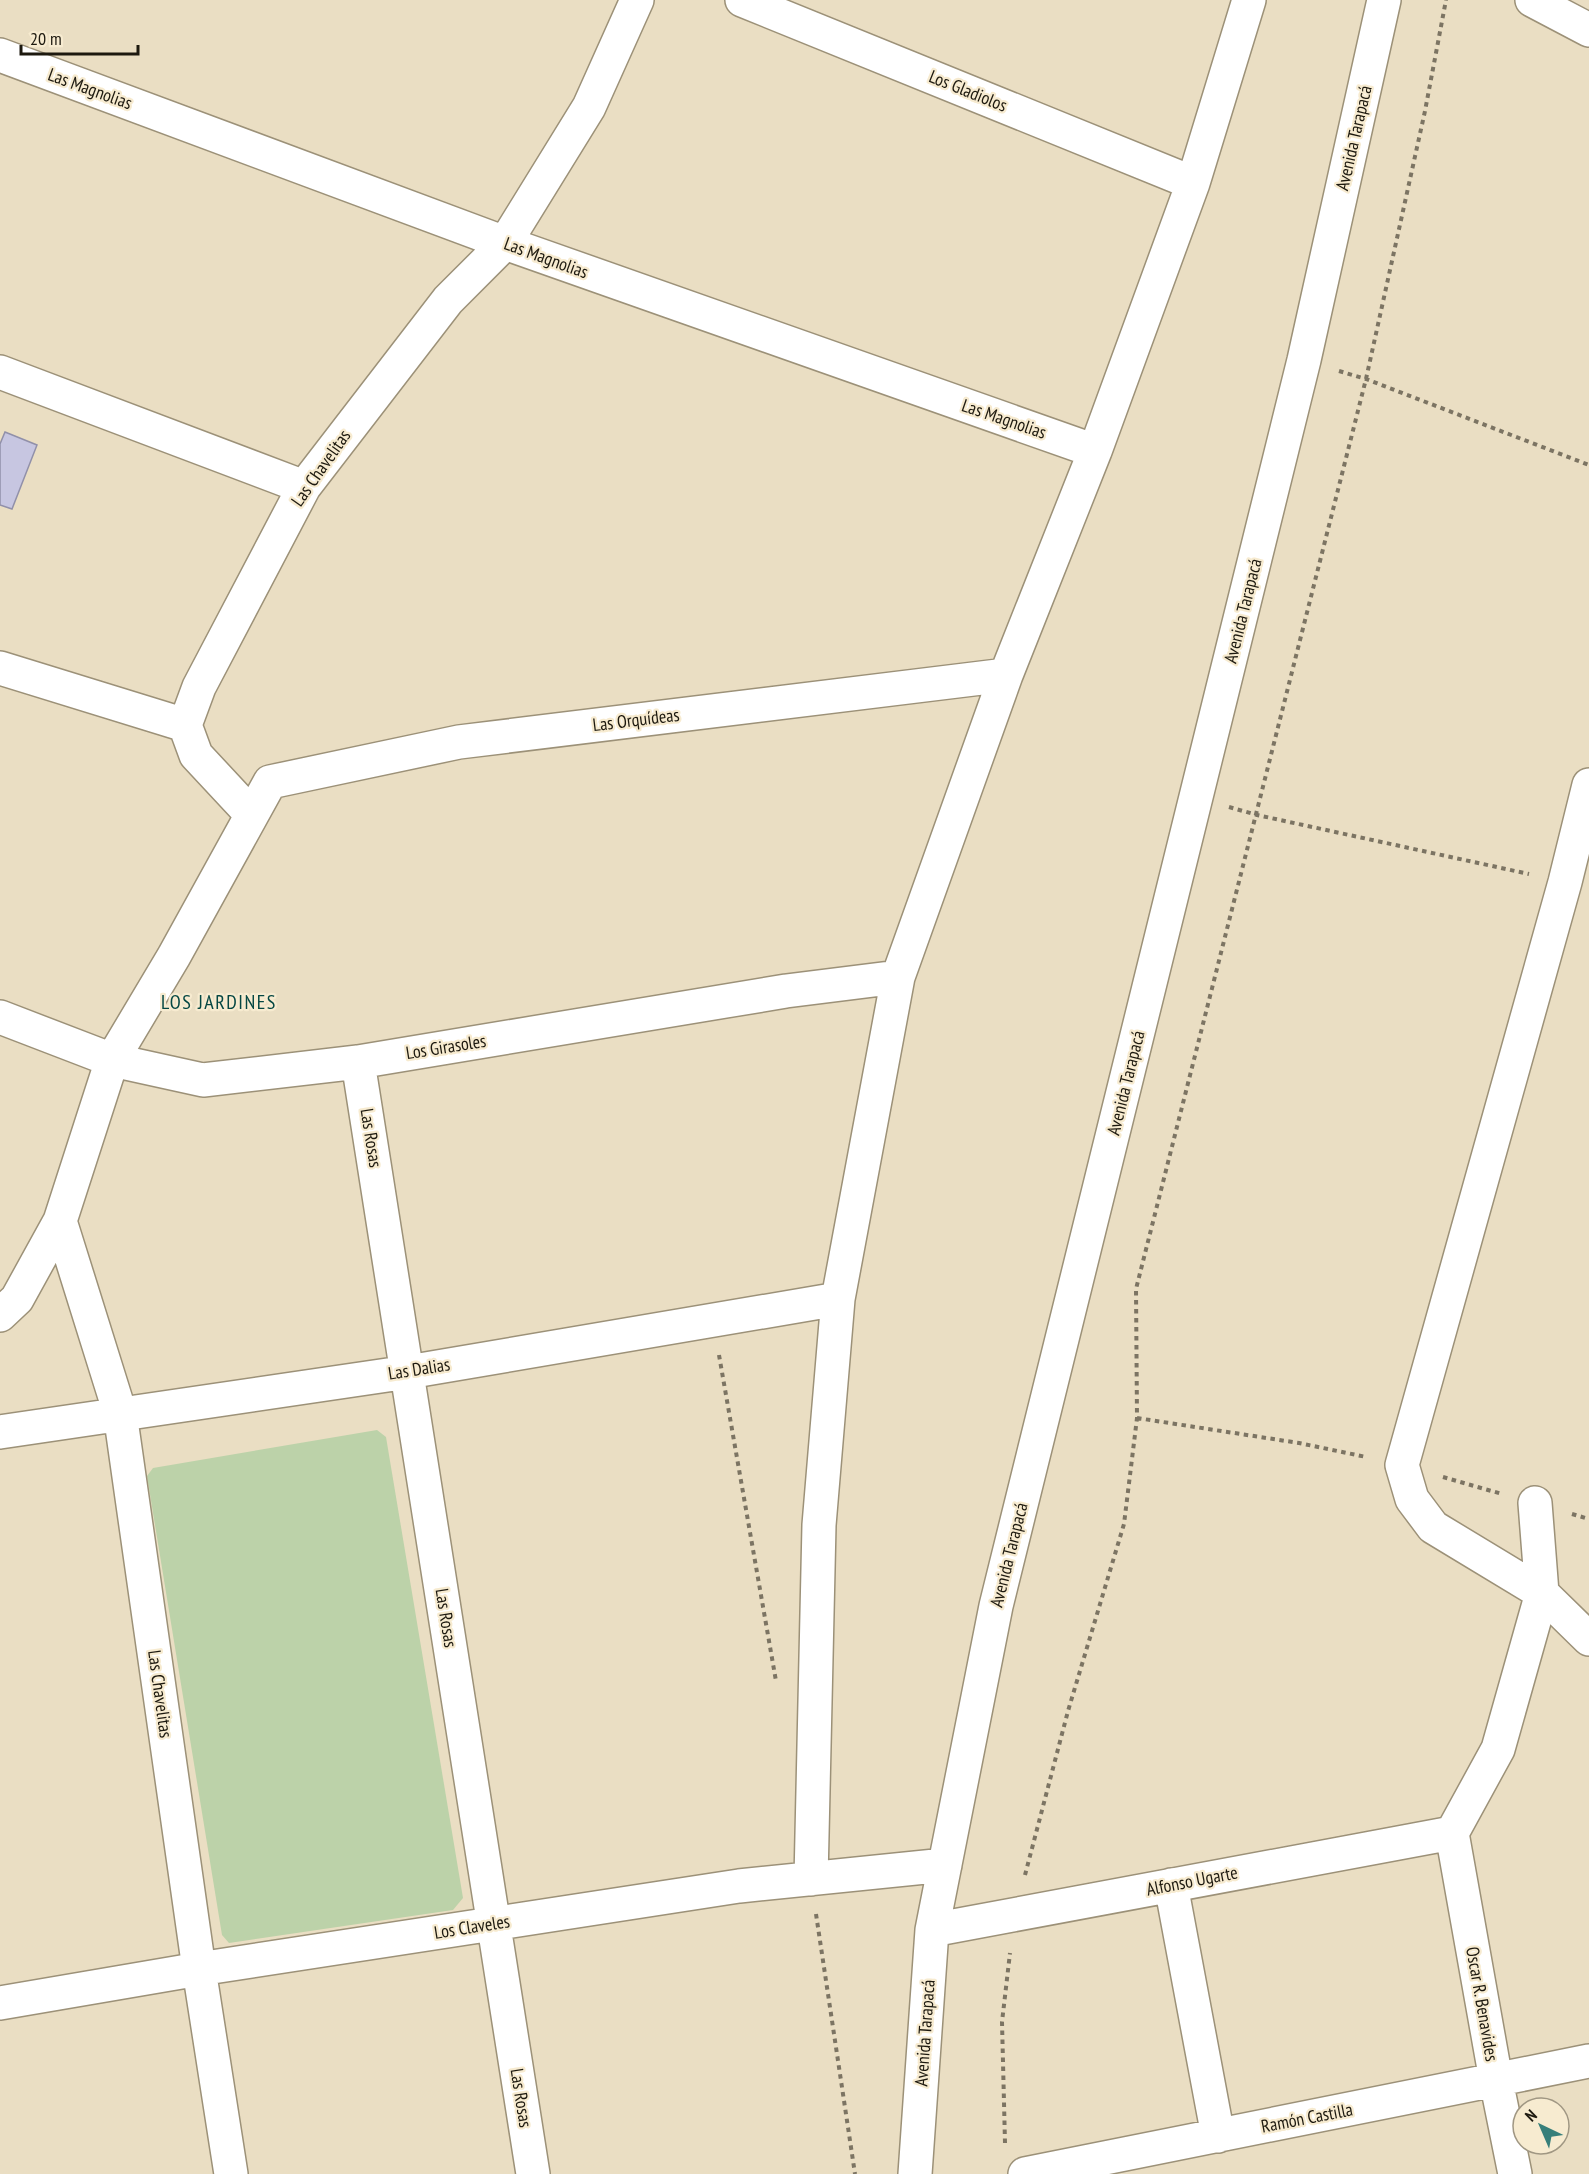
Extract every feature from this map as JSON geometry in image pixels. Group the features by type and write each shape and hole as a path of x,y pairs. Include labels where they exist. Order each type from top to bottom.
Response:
{"street":[{"name":"Las Chavelitas","path":"185,724 199,687 304,487 448,300 505,243 589,107 638,0"},
{"name":"Los Gladiolos","path":"742,0 1193,183"},
{"path":"811,1879 819,1525 838,1299 898,978 1006,675 1095,452 1193,183 1249,0"},
{"name":"Avenida Tarapacá","path":"915,2174 932,1930 996,1606 1304,360 1384,0"},
{"path":"1532,0 1589,30"},
{"name":"Las Magnolias","path":"0,55 505,243 1095,452"},
{"path":"0,372 304,487"},
{"path":"0,668 185,724 196,755 251,814 174,956 112,1060 60,1221 17,1299 0,1315"},
{"name":"Las Orquídeas","path":"251,814 270,782 459,742 1006,675"},
{"path":"1589,784 1565,882 1402,1465 1412,1500 1433,1527 1542,1593 1589,1640"},
{"name":"Los Girasoles","path":"0,1017 112,1060 203,1080 358,1062 775,993 898,978"},
{"name":"Las Rosas","path":"358,1062 533,2174"},
{"name":"Las Chavelitas","path":"60,1221 120,1413 199,1969 231,2174"},
{"name":"Las Dalias","path":"0,1432 408,1372 838,1299"},
{"path":"1452,1833 1498,1749 1542,1593 1535,1503"},
{"name":"Alfonso Ugarte","path":"932,1930 1452,1833"},
{"name":"Oscar R. Benavides","path":"1452,1833 1515,2174"},
{"name":"Los Claveles","path":"0,2003 199,1969 739,1886 945,1865"},
{"path":"1171,1885 1218,2136"},
{"name":"Ramón Castilla","path":"1015,2162 1218,2136 1589,2061"}],"path":[{"path":"1015,2162 1002,2022 1015,1915 1068,1711 1124,1524 1137,1418 1136,1289 1366,379 1425,111 1446,0"},
{"path":"1304,360 1366,379 1589,465"},
{"path":"1197,797 1257,815 1565,882"}],"green space":[{"path":"377,1430 386,1437 463,1898 453,1910 229,1943 222,1935 147,1476 153,1468"}],"building":[{"path":"5,432 37,445 12,509 0,505 0,444"}],"district":[{"name":"LOS JARDINES","path":"219,1002"}]}
